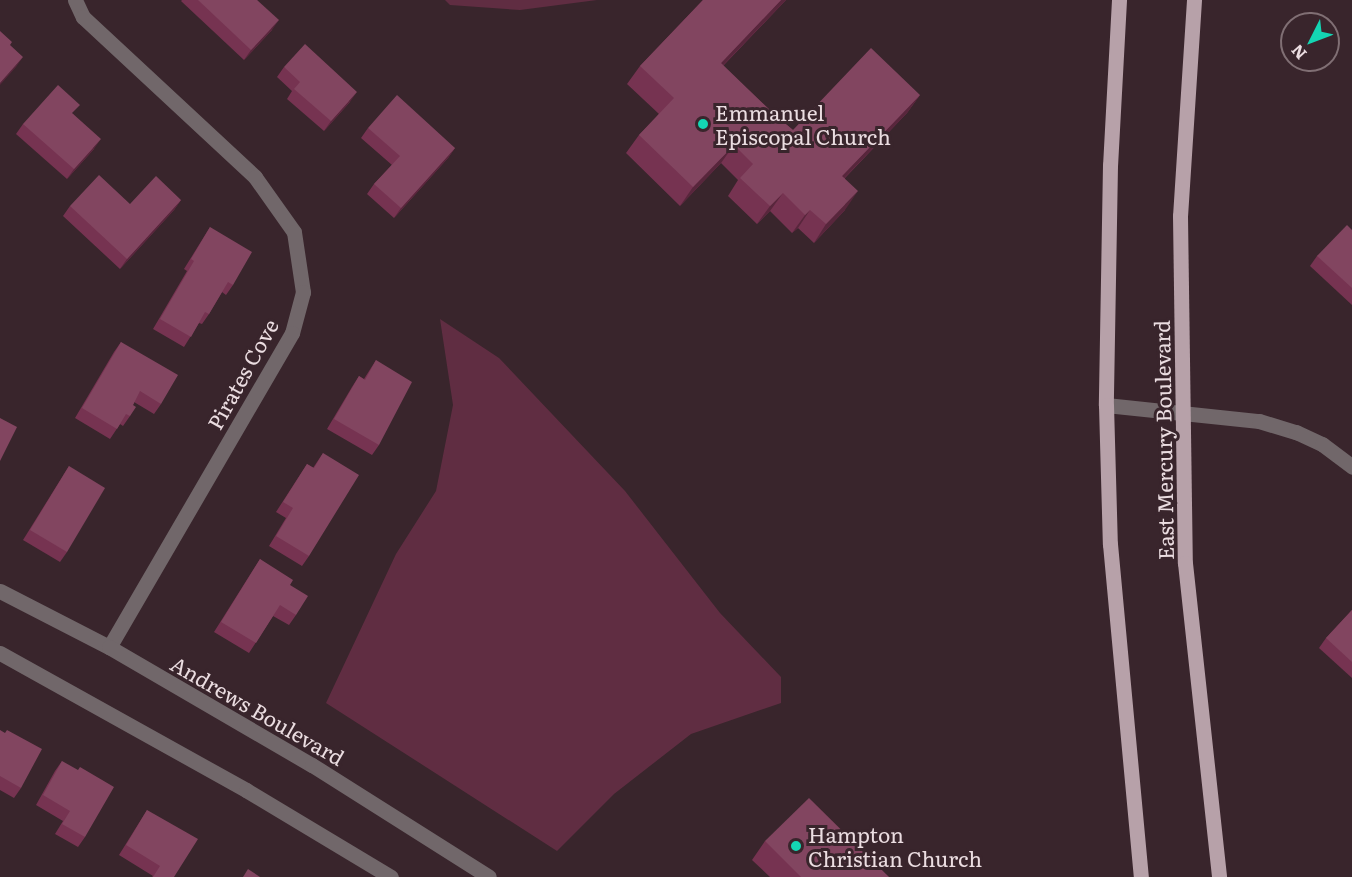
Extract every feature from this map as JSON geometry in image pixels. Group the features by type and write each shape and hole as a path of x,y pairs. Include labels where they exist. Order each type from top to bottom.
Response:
{"main road":[{"path":"1119,0 1110,165 1106,405 1110,544 1141,877"},
{"name":"East Mercury Boulevard","path":"1194,0 1180,216 1185,563 1219,877"}],"street":[{"name":"Pirates Cove","path":"75,0 84,17 255,177 294,232 303,292 292,333 108,647"},
{"path":"1106,405 1259,421 1296,432 1323,444 1352,466"},
{"name":"Andrews Boulevard","path":"0,591 108,647 312,765 489,877"},
{"path":"0,653 236,784 391,877"}],"shaded area":[{"path":"445,0 597,0 520,10 450,5"},
{"path":"440,319 499,358 625,491 720,613 781,677 781,703 691,734 614,794 557,851 326,703 396,554 436,491 453,405"}],"building":[{"path":"198,0 257,0 279,20 251,50"},
{"name":"Emmanuel Episcopal Church","path":"703,0 781,0 721,63 793,130 871,48 920,95 842,176 858,191 826,224 810,210 805,215 783,193 770,206 740,178 753,164 734,145 693,187 639,135 674,98 640,66"},
{"path":"0,31 23,57 0,83"},
{"path":"305,44 357,92 331,121 294,89 300,82 284,67"},
{"path":"58,85 80,105 72,113 101,139 74,169 23,124"},
{"path":"397,95 455,148 401,208 374,184 400,156 368,128"},
{"path":"99,175 130,204 156,176 181,200 127,259 70,206"},
{"path":"1347,225 1352,230 1352,288 1317,256"},
{"path":"210,227 252,252 233,285 228,282 209,314 205,312 191,337 160,319 194,261 191,259"},
{"path":"121,342 178,375 161,404 140,391 133,405 136,407 130,416 126,414 117,429 82,408"},
{"path":"376,360 412,382 379,445 334,419 359,376 365,380"},
{"path":"0,418 17,427 0,461"},
{"path":"323,453 359,475 309,556 276,536 293,508 283,502 307,464 314,468"},
{"path":"69,466 105,488 67,552 30,530"},
{"path":"260,559 293,580 290,585 308,596 296,615 280,605 256,643 221,622"},
{"path":"1352,610 1352,662 1326,638"},
{"path":"0,730 5,733 7,730 42,749 21,788 0,776"},
{"path":"62,761 78,770 80,767 114,787 85,837 62,824 70,811 43,795"},
{"path":"809,798 889,877 801,877 765,841"},
{"path":"147,810 198,839 174,877 153,877 160,866 126,845"},
{"path":"248,869 260,877 243,877"}],"place":[{"name":"Emmanuel Episcopal Church","path":"703,124"},
{"name":"Hampton Christian Church","path":"796,846"}]}
